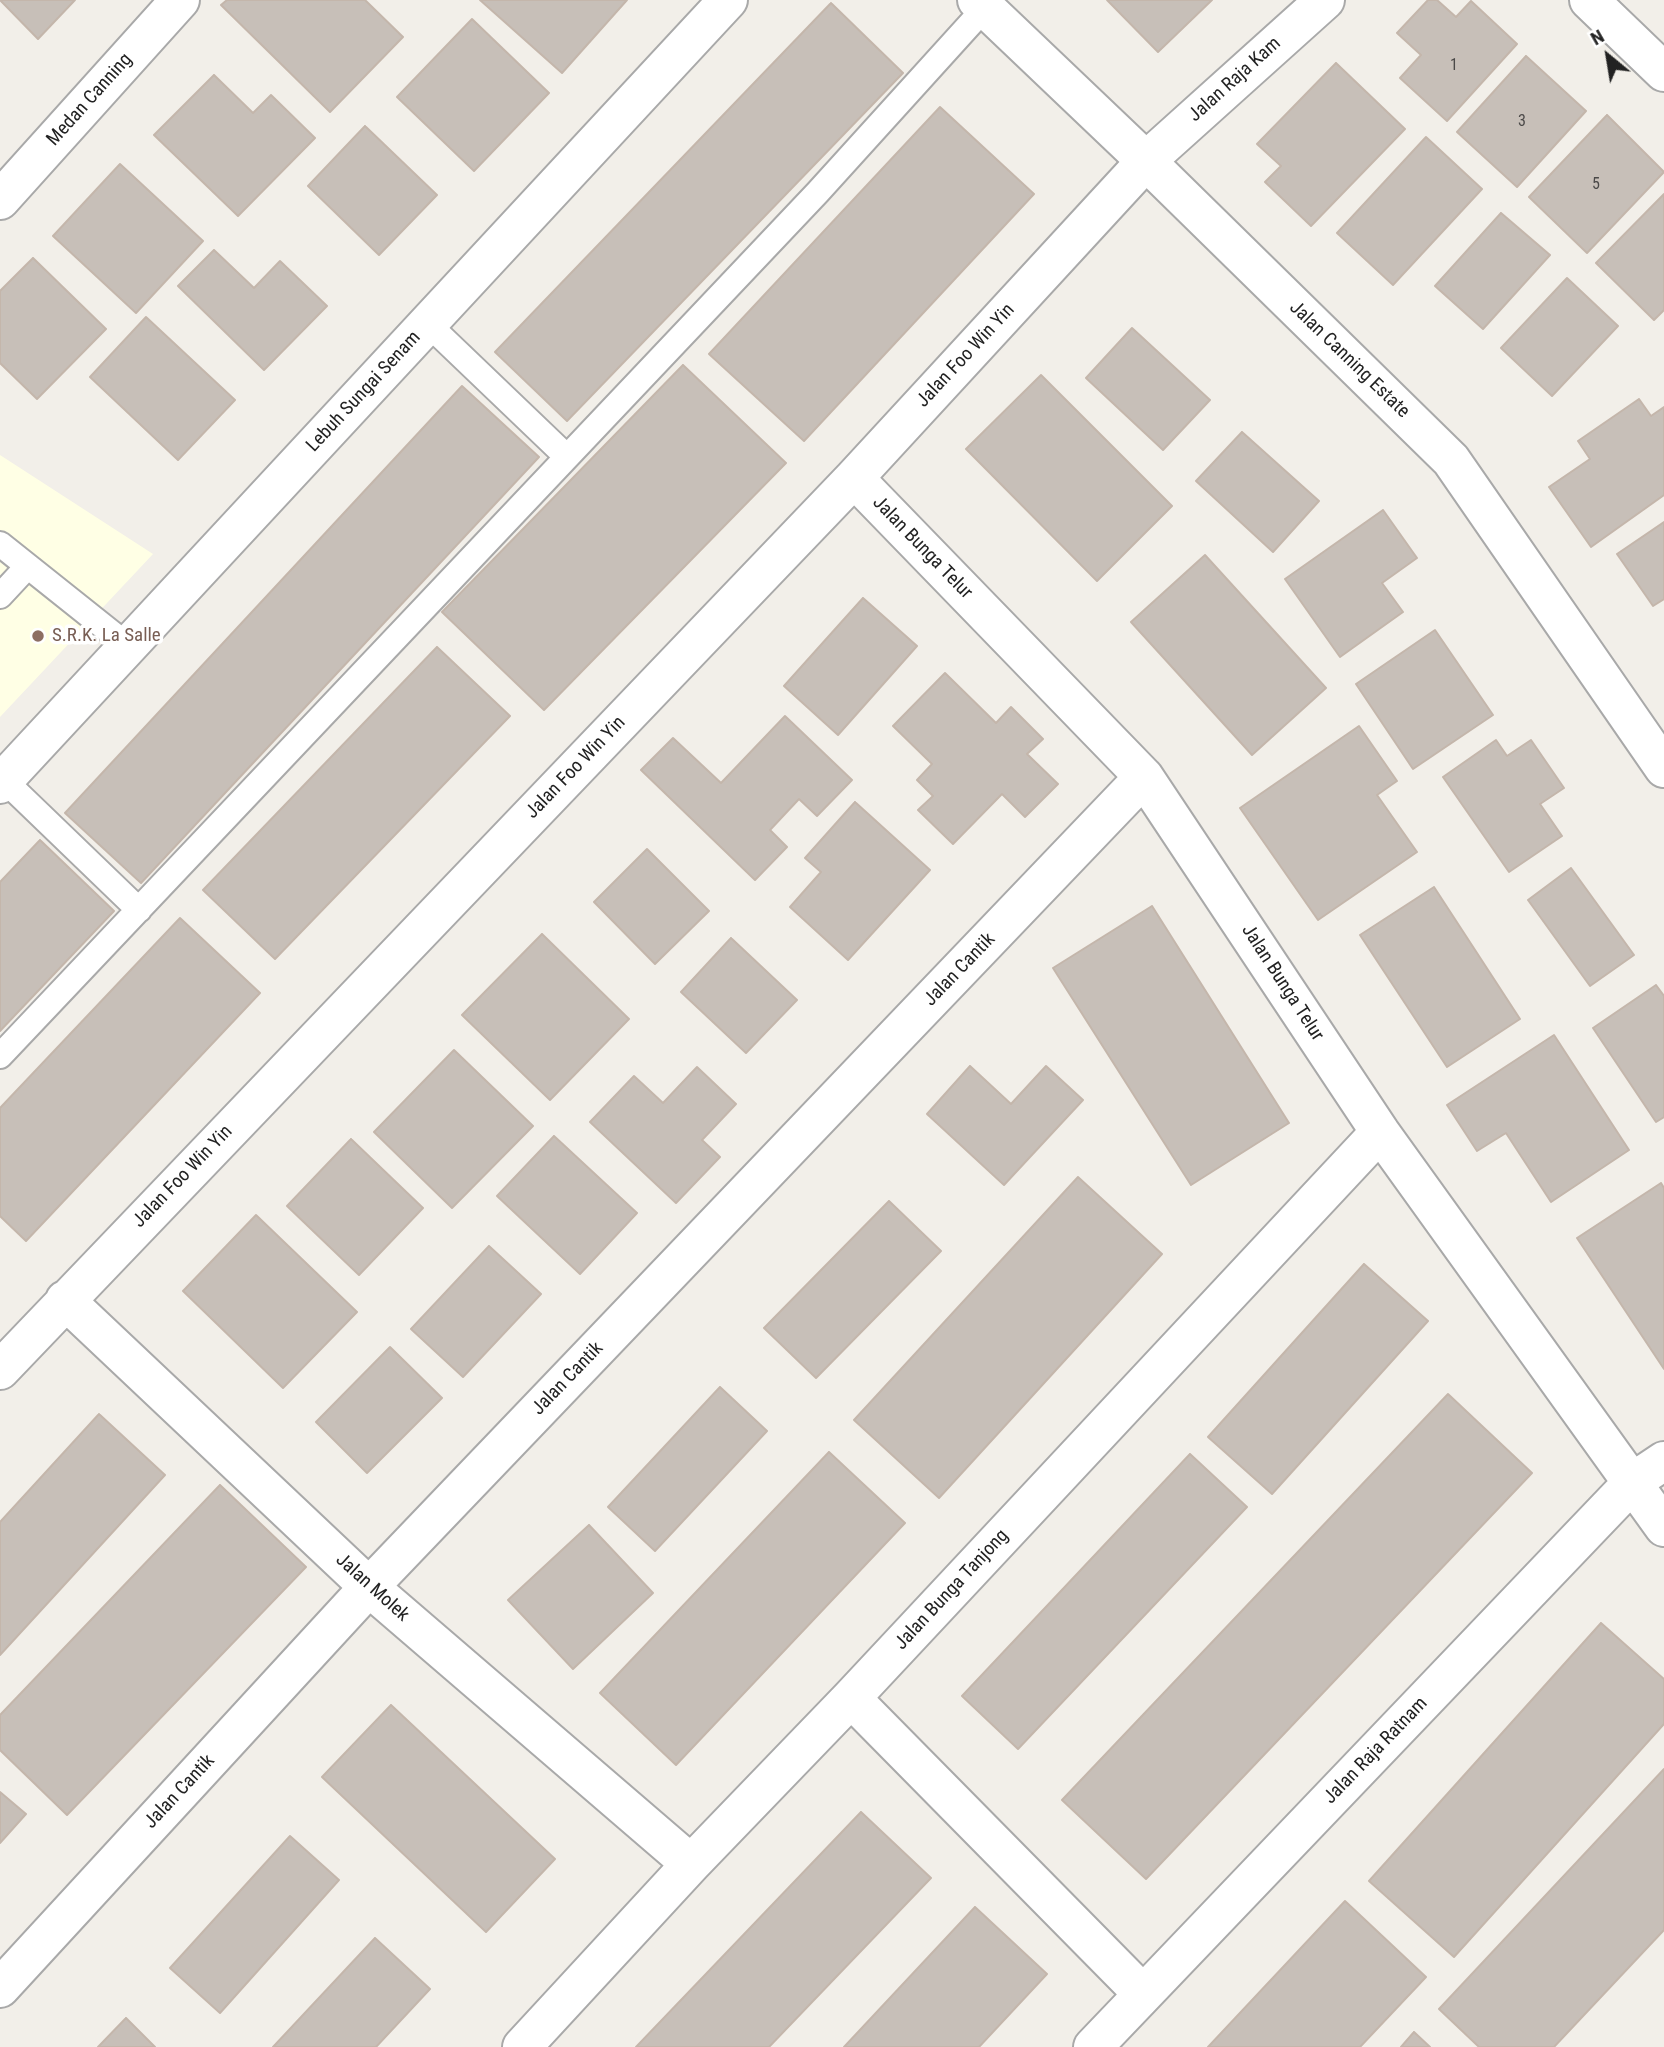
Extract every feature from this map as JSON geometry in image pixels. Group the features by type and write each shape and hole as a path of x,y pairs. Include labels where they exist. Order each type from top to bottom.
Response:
{"street":[{"name":"Medan Canning","path":"0,200 180,0"},
{"name":"Lebuh Sungai Senam","path":"2,782 728,0"},
{"name":"Jalan Raja Kam","path":"1146,161 1325,0"},
{"path":"1589,0 1664,72"},
{"name":"Jalan Canning Estate","path":"985,2 1451,460 1664,768"},
{"name":"Jalan Foo Win Yin","path":"0,1370 854,478 1146,161"},
{"name":"Jalan Bunga Telur","path":"854,478 1144,778 1380,1132 1649,1471 1664,1527"},
{"name":"Jalan Cantik","path":"0,1988 369,1587 1144,778"},
{"name":"Jalan Bunga Tanjong","path":"522,2047 1380,1132"},
{"name":"Jalan Molek","path":"65,1300 369,1587 691,1864"},
{"name":"Jalan Raja Ratnam","path":"1093,2047 1649,1471"},
{"path":"851,1698 1143,1994"}],"lane":[{"path":"0,1056 818,192 985,2"},
{"path":"427,323 567,457"},
{"path":"0,544 128,646"},
{"path":"0,596 27,567"},
{"path":"2,782 139,910"}],"shaded area":[{"name":"S.R.K. La Salle","path":"0,455 153,554 0,717"}],"building":[{"path":"0,0 75,0 38,39"},
{"path":"227,0 365,0 403,37 330,112 221,5"},
{"path":"480,0 627,0 562,73"},
{"path":"1107,0 1212,0 1158,52"},
{"path":"1428,0 1437,0 1456,17 1471,1 1517,44 1447,121 1400,78 1421,55 1397,33"},
{"path":"831,3 903,73 567,421 495,352"},
{"path":"472,19 549,93 474,171 397,97"},
{"path":"1526,56 1586,111 1517,187 1457,132"},
{"path":"1336,63 1405,129 1311,226 1265,182 1281,166 1257,144"},
{"path":"214,75 253,113 271,95 315,138 238,216 154,135"},
{"path":"940,107 1034,194 804,441 709,354"},
{"path":"1607,115 1664,172 1587,253 1529,197"},
{"path":"365,126 437,195 379,255 308,186"},
{"path":"1426,137 1482,189 1393,285 1337,233"},
{"path":"120,164 203,241 136,313 53,236"},
{"path":"1664,194 1664,310 1654,320 1596,263"},
{"path":"1501,213 1550,255 1483,329 1435,286"},
{"path":"214,250 254,288 280,261 327,306 264,370 178,286"},
{"path":"33,258 106,329 37,399 0,363 0,291"},
{"path":"1567,278 1618,326 1552,396 1501,348"},
{"path":"146,317 235,400 178,460 90,377"},
{"path":"1132,328 1210,400 1163,450 1086,378"},
{"path":"683,365 786,463 544,710 442,612"},
{"path":"1041,375 1172,506 1097,581 966,449"},
{"path":"462,386 539,457 141,883 65,813"},
{"path":"1639,399 1651,416 1664,407 1664,495 1591,547 1549,487 1590,459 1578,441"},
{"path":"1242,432 1319,501 1273,552 1196,481"},
{"path":"1383,510 1417,558 1382,583 1403,612 1340,657 1285,579"},
{"path":"1664,522 1664,599 1653,606 1617,554"},
{"path":"1205,555 1326,688 1252,755 1131,622"},
{"path":"863,598 917,646 838,735 784,686"},
{"path":"1435,630 1493,715 1413,769 1356,684"},
{"path":"437,647 510,716 275,959 203,890"},
{"path":"945,673 996,723 1011,707 1043,739 1027,754 1058,784 1025,817 1002,794 953,844 918,810 933,796 917,780 932,764 893,726"},
{"path":"785,716 852,780 817,816 799,799 770,830 787,847 755,880 641,770 673,738 721,783"},
{"path":"1359,726 1397,781 1377,795 1417,852 1318,920 1240,808"},
{"path":"1496,740 1507,756 1531,740 1564,788 1540,804 1562,836 1509,872 1443,777"},
{"path":"855,802 930,870 848,960 790,907 821,872 805,858"},
{"path":"40,840 114,911 0,1031 0,882"},
{"path":"647,849 709,911 655,964 594,902"},
{"path":"1571,868 1634,955 1590,986 1528,900"},
{"path":"1434,887 1520,1019 1447,1067 1360,935"},
{"path":"1152,906 1289,1123 1191,1185 1053,968"},
{"path":"180,918 260,993 26,1241 0,1216 0,1108"},
{"path":"542,934 629,1019 550,1100 462,1015"},
{"path":"731,938 797,1000 746,1053 681,992"},
{"path":"1656,985 1664,996 1664,1117 1656,1122 1593,1028"},
{"path":"1554,1035 1629,1150 1551,1202 1506,1133 1477,1151 1447,1105"},
{"path":"454,1050 533,1126 452,1208 374,1132"},
{"path":"970,1066 1011,1104 1046,1066 1083,1100 1004,1185 927,1114"},
{"path":"697,1067 736,1104 702,1140 720,1157 676,1203 590,1122 634,1076 663,1103"},
{"path":"554,1136 637,1213 580,1274 497,1196"},
{"path":"351,1139 423,1208 359,1275 287,1206"},
{"path":"1078,1177 1162,1254 939,1498 854,1420"},
{"path":"1661,1183 1664,1188 1664,1369 1577,1238"},
{"path":"889,1201 941,1251 816,1378 764,1328"},
{"path":"256,1215 357,1312 283,1388 183,1291"},
{"path":"489,1246 541,1294 463,1377 411,1329"},
{"path":"1364,1264 1428,1321 1272,1494 1208,1437"},
{"path":"390,1347 442,1398 367,1473 316,1422"},
{"path":"720,1387 767,1431 655,1551 608,1507"},
{"path":"1448,1394 1532,1473 1146,1879 1062,1800"},
{"path":"99,1414 165,1475 0,1655 0,1522"},
{"path":"829,1452 905,1523 676,1765 600,1693"},
{"path":"1190,1454 1247,1507 1018,1749 962,1696"},
{"path":"220,1485 306,1567 67,1815 0,1750 0,1715"},
{"path":"589,1525 653,1593 573,1669 508,1600"},
{"path":"1601,1623 1664,1679 1664,1724 1454,1957 1369,1881"},
{"path":"391,1705 555,1859 486,1932 322,1777"},
{"path":"1664,1769 1664,1930 1554,2047 1479,2047 1439,2009"},
{"path":"0,1792 26,1814 0,1843"},
{"path":"861,1812 931,1878 769,2047 636,2047"},
{"path":"290,1836 339,1880 220,2013 170,1968"},
{"path":"1345,1901 1426,1977 1360,2047 1208,2047"},
{"path":"975,1907 1047,1974 979,2047 844,2047"},
{"path":"375,1938 430,1989 376,2047 273,2047"},
{"path":"126,2018 155,2047 98,2047"},
{"path":"1414,2032 1430,2047 1401,2047"}],"place":[{"name":"S.R.K. La Salle","path":"38,636"}]}
